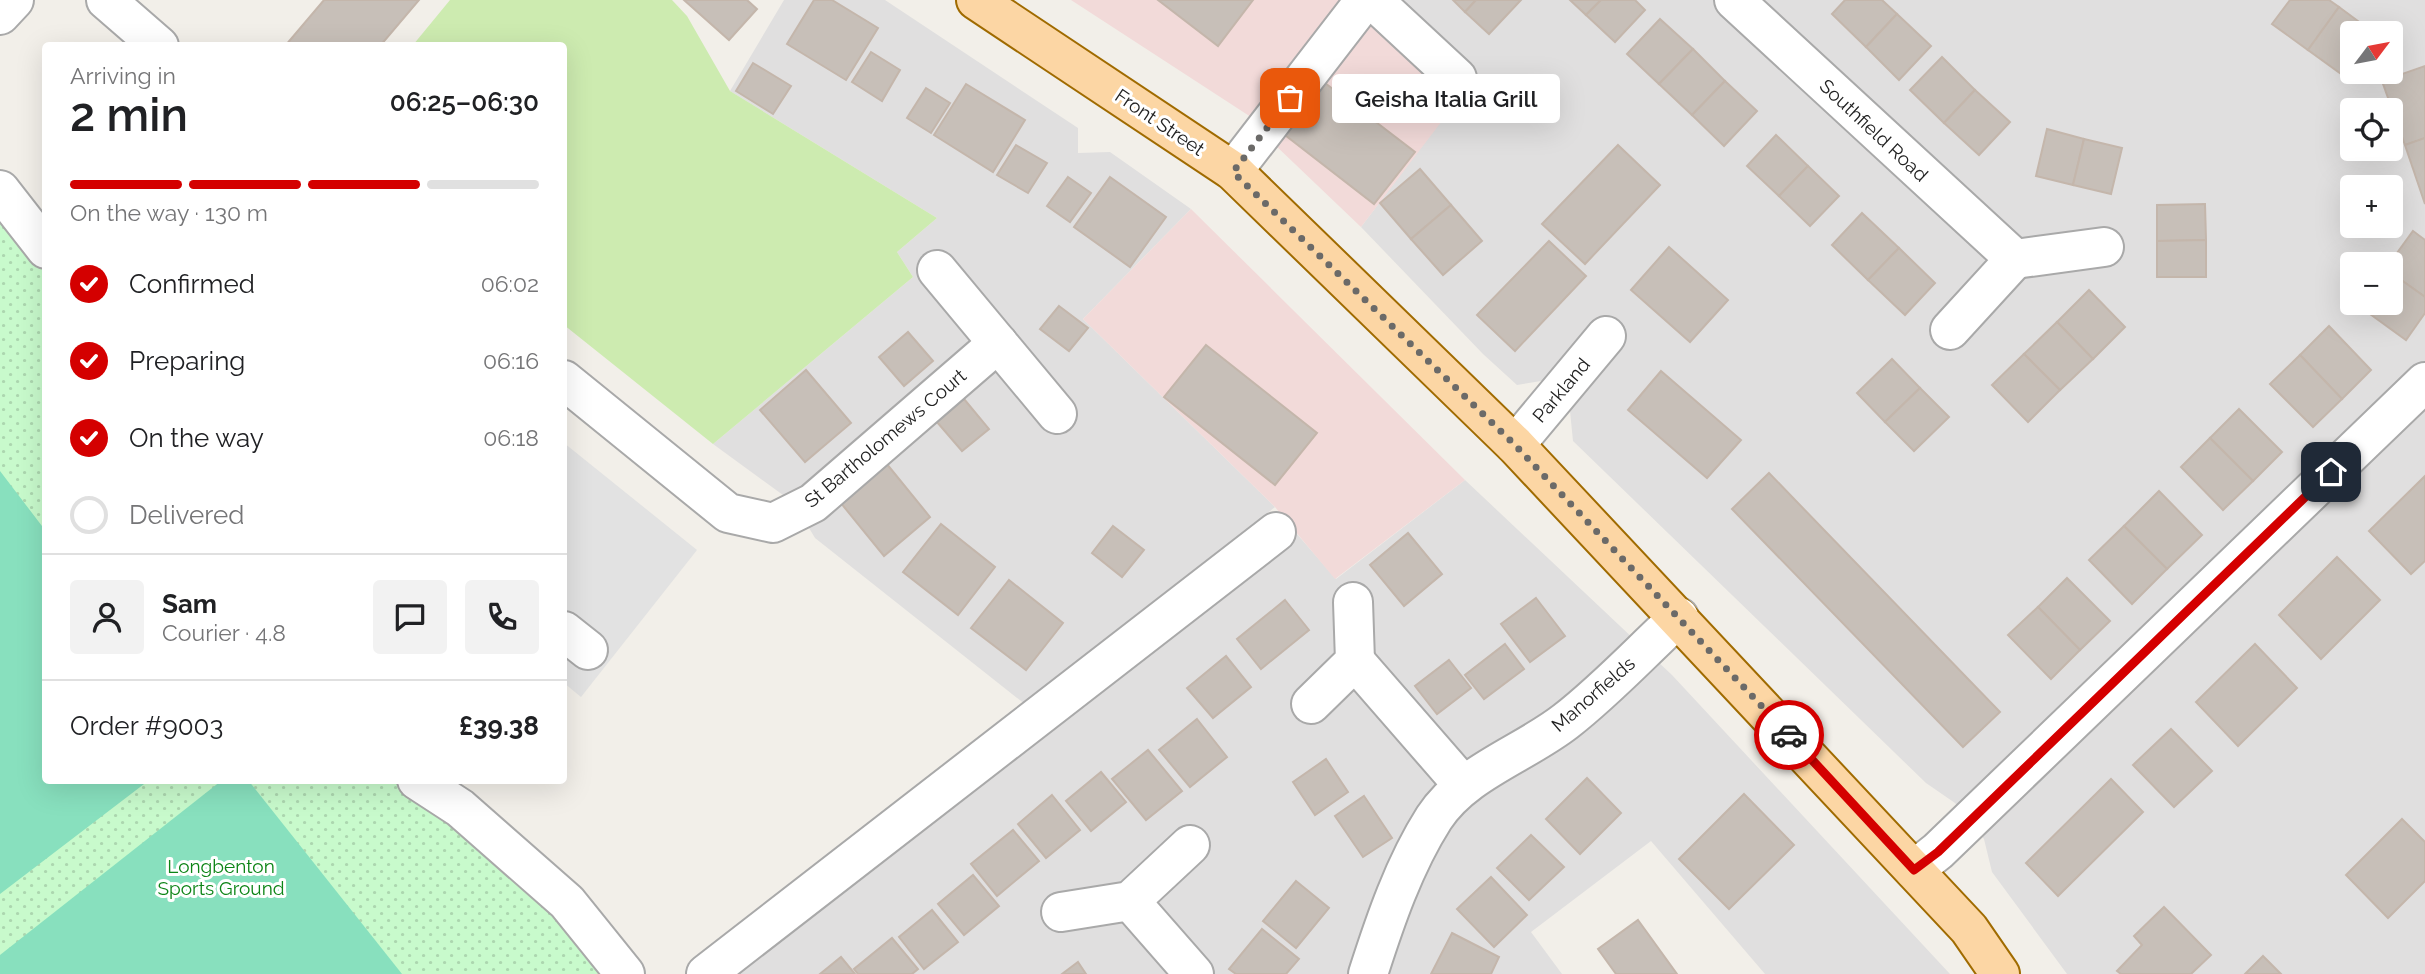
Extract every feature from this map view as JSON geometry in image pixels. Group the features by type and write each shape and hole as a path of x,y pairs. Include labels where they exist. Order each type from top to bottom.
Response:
{"main road":[{"name":"Front Street","path":"976,0 1233,172 1515,445 1969,929 2000,974"}],"street":[{"path":"0,15 14,0"},
{"path":"106,0 154,42"},
{"path":"1233,172 1365,0"},
{"path":"1373,0 1457,78"},
{"name":"Southfield Road","path":"1734,0 2015,259"},
{"path":"0,190 42,244"},
{"path":"1951,330 2015,259 2105,247"},
{"path":"937,270 1057,414"},
{"name":"Parkland","path":"1515,445 1606,335"},
{"name":"St Bartholomews Court","path":"567,382 728,513 773,523 813,503 998,343"},
{"path":"1914,870 1938,852 2425,382"},
{"path":"706,974 1276,532"},
{"path":"1353,603 1355,661 1464,785"},
{"name":"Manorfields","path":"1368,974 1390,906 1435,817 1464,785 1508,760 1566,721 1679,617"},
{"path":"1311,704 1355,661"},
{"path":"422,784 460,808 567,902 625,974"},
{"path":"1061,912 1130,901 1190,845"},
{"path":"1130,901 1194,974"}],"shaded area":[{"path":"784,0 885,0 1078,128 1078,153 1110,152 1191,209 1083,319 1275,507 1026,705 815,538 794,503 713,444 913,277 897,252 937,218 730,91"},
{"path":"1071,0 1346,0 1254,119"},
{"path":"1347,0 2425,0 2425,974 2067,974 1992,872 1984,839 1955,803 1926,783 1573,441 1570,411 1541,381 1517,385 1483,354 1361,227 1457,100"},
{"path":"1369,20 1458,100 1361,227 1273,143"},
{"path":"1191,209 1465,480 1335,579 1275,507 1083,319"},
{"path":"567,445 697,550 581,697 567,685"},
{"path":"1465,480 1672,675 1950,974 1765,974 1651,841 1531,932 1562,974 729,974 1297,534 1336,579"}],"green space":[{"path":"450,0 672,0 687,16 730,91 937,218 897,252 913,277 713,444 567,327 567,42 415,42"},
{"name":"Longbenton Sports Ground","path":"3,220 42,269 42,784 459,784 613,974 0,974 0,222"},
{"path":"0,471 42,526 42,784 144,784 0,894"},
{"path":"217,784 251,784 402,974 0,974 0,955"}],"building":[{"path":"324,0 419,0 383,42 288,42"},
{"path":"684,0 747,0 757,9 729,40"},
{"path":"814,0 832,0 878,28 846,80 787,44"},
{"path":"1158,0 1253,0 1218,46"},
{"path":"1453,0 1476,0 1465,12"},
{"path":"1476,0 1521,0 1489,34 1465,12"},
{"path":"1570,0 1601,0 1586,15"},
{"path":"1601,0 1635,0 1645,10 1615,42 1586,15"},
{"path":"1845,0 1882,0 1897,14 1866,47 1832,14"},
{"path":"2290,0 2329,0 2339,7 2308,50 2272,24"},
{"path":"2339,7 2358,21 2340,21 2340,73 2308,50"},
{"path":"1897,14 1931,46 1899,80 1866,47"},
{"path":"1660,19 1693,49 1659,84 1627,54"},
{"path":"1693,49 1725,81 1692,115 1659,84"},
{"path":"871,52 900,70 882,101 852,82"},
{"path":"1942,57 1975,90 1944,123 1910,90"},
{"path":"753,63 791,86 773,114 736,91"},
{"path":"2425,66 2425,138 2405,145 2403,98 2388,98 2383,84 2403,84 2403,74"},
{"path":"1725,81 1757,111 1724,146 1692,115"},
{"path":"1325,83 1415,152 1374,204 1285,135"},
{"path":"966,84 1025,120 993,172 934,135"},
{"path":"926,88 950,103 931,133 907,118"},
{"path":"1975,90 2010,122 1979,155 1944,123"},
{"path":"2047,129 2084,139 2073,185 2036,176"},
{"path":"1776,135 1808,166 1779,196 1747,166"},
{"path":"2425,138 2425,204 2405,145"},
{"path":"2084,139 2122,148 2111,194 2073,185"},
{"path":"1016,145 1047,163 1028,193 997,175"},
{"path":"1618,145 1660,185 1585,264 1542,224"},
{"path":"1808,166 1839,196 1810,226 1779,196"},
{"path":"1420,169 1451,205 1411,239 1380,203"},
{"path":"1068,177 1091,193 1070,222 1047,206"},
{"path":"1110,177 1166,217 1130,267 1074,227"},
{"path":"2205,204 2206,240 2157,241 2157,205"},
{"path":"1451,205 1482,241 1443,275 1411,239"},
{"path":"1862,213 1899,248 1868,280 1832,245"},
{"path":"2413,231 2425,240 2425,297 2403,281 2403,252 2398,252"},
{"path":"2206,240 2206,277 2157,277 2157,241"},
{"path":"1549,241 1586,276 1515,351 1477,315"},
{"path":"1669,247 1728,300 1690,342 1631,290"},
{"path":"1899,248 1935,283 1905,315 1868,280"},
{"path":"2403,281 2425,297 2425,313 2406,340 2371,315 2403,315"},
{"path":"2089,290 2125,327 2093,359 2057,322"},
{"path":"1059,306 1088,328 1069,351 1040,329"},
{"path":"2057,322 2093,359 2060,390 2024,354"},
{"path":"2329,326 2371,370 2342,399 2300,355"},
{"path":"908,332 933,361 904,386 879,357"},
{"path":"1206,345 1317,433 1275,485 1164,397"},
{"path":"2024,354 2060,390 2028,422 1992,385"},
{"path":"2300,355 2342,399 2313,427 2270,384"},
{"path":"1892,359 1920,388 1885,422 1857,393"},
{"path":"806,370 851,423 805,462 760,410"},
{"path":"1661,371 1741,440 1707,478 1628,410"},
{"path":"1920,388 1949,417 1914,451 1885,422"},
{"path":"964,399 989,429 962,451 937,422"},
{"path":"2239,409 2282,452 2253,481 2210,438"},
{"path":"2210,438 2253,481 2223,510 2181,467"},
{"path":"886,463 930,517 884,556 840,502"},
{"path":"1769,473 2000,712 1963,747 1732,509"},
{"path":"2425,476 2425,561 2411,574 2369,531"},
{"path":"2159,491 2202,535 2167,569 2124,526"},
{"path":"941,524 995,567 958,615 903,572"},
{"path":"1113,526 1144,550 1122,577 1092,553"},
{"path":"2124,526 2167,569 2132,604 2089,560"},
{"path":"1408,533 1442,574 1404,606 1370,565"},
{"path":"2337,557 2380,600 2321,659 2279,615"},
{"path":"2067,578 2110,621 2080,650 2038,607"},
{"path":"1009,580 1063,623 1026,670 971,628"},
{"path":"1536,598 1565,636 1530,662 1501,624"},
{"path":"1285,600 1309,630 1261,669 1237,639"},
{"path":"2038,607 2080,650 2051,679 2008,635"},
{"path":"1505,644 1524,669 1484,699 1465,675"},
{"path":"2255,644 2297,688 2238,746 2196,702"},
{"path":"1226,656 1251,687 1213,718 1187,688"},
{"path":"1449,660 1471,688 1437,714 1415,686"},
{"path":"1197,719 1227,757 1190,787 1159,750"},
{"path":"2171,729 2212,771 2174,807 2133,765"},
{"path":"1148,750 1182,791 1146,820 1112,779"},
{"path":"1326,759 1348,792 1315,815 1293,782"},
{"path":"1101,772 1126,802 1091,831 1066,801"},
{"path":"1587,778 1621,813 1580,854 1546,819"},
{"path":"2111,779 2143,812 2058,896 2026,863"},
{"path":"1744,794 1794,845 1729,909 1679,859"},
{"path":"1052,795 1080,830 1046,858 1018,824"},
{"path":"1364,796 1392,838 1363,857 1335,816"},
{"path":"2402,819 2425,842 2425,881 2388,918 2346,875"},
{"path":"1013,830 1039,861 997,896 971,864"},
{"path":"1531,835 1564,867 1529,900 1497,868"},
{"path":"973,875 999,906 964,935 938,904"},
{"path":"1491,877 1527,915 1494,947 1457,909"},
{"path":"1296,881 1329,908 1296,948 1263,921"},
{"path":"2164,907 2211,955 2191,974 2121,974 2117,971 2142,945 2134,936"},
{"path":"932,910 958,942 924,969 899,937"},
{"path":"1638,920 1677,974 1616,974 1598,949"},
{"path":"1262,929 1299,959 1286,974 1236,974 1229,969"},
{"path":"1452,933 1499,957 1491,974 1431,974"},
{"path":"892,938 918,969 912,974 858,974 854,969"},
{"path":"2263,956 2281,974 2245,974"},
{"path":"841,957 855,974 820,974"},
{"path":"1078,962 1086,974 1062,974"}],"way so far":[{"path":"1290,98 1233,172 1515,445 1789,735"}],"place":[{"name":"Geisha Italia Grill","path":"1290,98"}],"route":[{"path":"1789,735 1914,870 1938,852 2331,472"}]}
